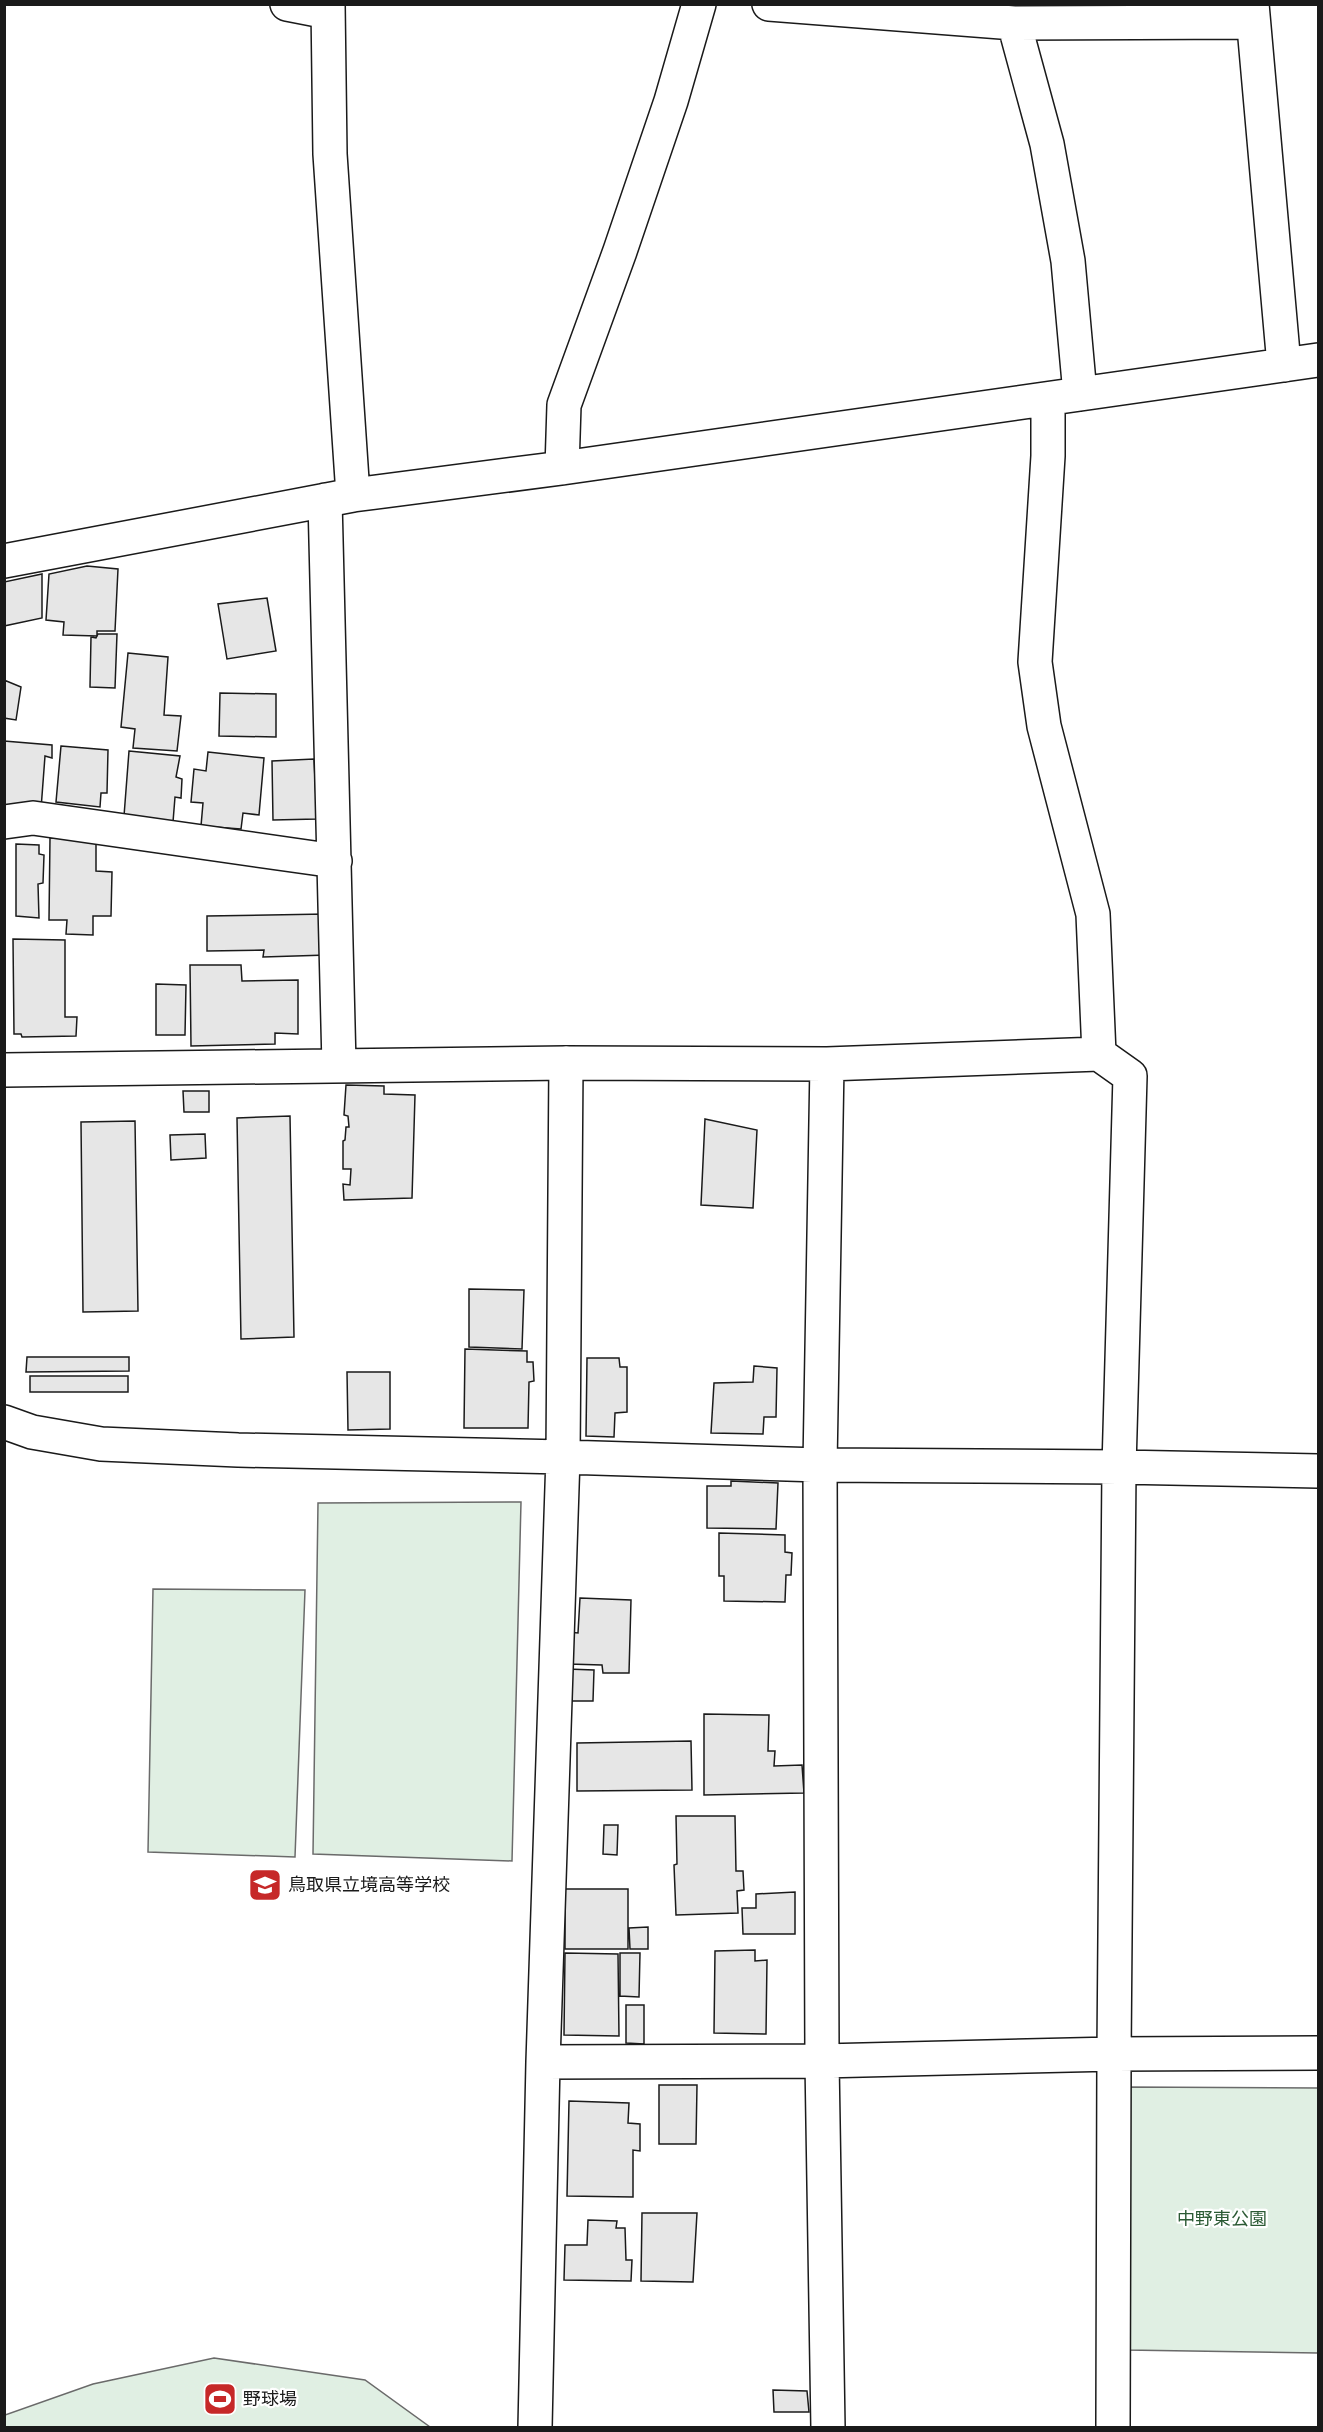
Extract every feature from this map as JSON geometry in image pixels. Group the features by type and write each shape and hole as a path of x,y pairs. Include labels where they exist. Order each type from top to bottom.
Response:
{"street":[{"path":"288,4 328,8 339,498 335,861 339,1065"},
{"path":"562,468 564,405 668,112 699,4"},
{"path":"769,4 861,7 1014,23 1253,13 1284,365"},
{"path":"1014,23 1047,144 1066,249 1080,394"},
{"path":"4,561 339,498 1318,360"},
{"path":"1048,399 1047,456 1035,662 1044,726 1093,914 1099,1054"},
{"path":"4,822 33,818 335,861"},
{"path":"4,1070 567,1063 827,1064 1099,1054 1130,1076 1119,1467 1113,2054 1113,2427"},
{"path":"536,2427 543,2062 563,1457 567,1063"},
{"path":"827,1064 820,1466 822,2061 828,2427"},
{"path":"4,1422 32,1432 101,1444 238,1450 563,1457 820,1466 1119,1467 1318,1471"},
{"path":"543,2062 822,2061 1113,2054 1318,2053"}],"green space":[{"path":"521,1502 512,1861 313,1854 318,1503"},
{"path":"153,1589 305,1590 295,1857 148,1852"},
{"name":"中野東公園","path":"1126,2087 1318,2088 1318,2353 1126,2350"},
{"name":"野球場","path":"214,2358 365,2380 430,2427 5,2427 5,2415 93,2384"}],"building":[{"path":"87,566 118,569 115,631 97,631 97,636 63,635 64,622 46,620 49,574"},
{"path":"42,574 42,618 4,626 4,582"},
{"path":"267,598 276,651 227,659 218,604"},
{"path":"98,634 117,634 115,688 90,687 91,637 96,638"},
{"path":"128,653 168,657 164,715 181,716 177,751 133,748 135,729 121,727"},
{"path":"4,680 21,687 16,720 4,718"},
{"path":"220,693 276,694 276,737 219,736"},
{"path":"4,741 52,745 52,758 45,756 41,809 4,806"},
{"path":"61,746 108,750 107,793 101,793 100,807 56,802"},
{"path":"129,751 180,756 176,777 182,779 181,798 175,797 173,822 124,816"},
{"path":"208,752 264,758 259,815 243,813 241,829 201,826 203,803 191,802 194,769 206,771"},
{"path":"314,759 317,819 273,820 272,761"},
{"path":"50,838 96,838 96,871 112,872 111,916 93,916 93,935 66,934 67,920 49,920"},
{"path":"16,844 39,845 39,854 44,855 43,883 38,884 39,918 16,916"},
{"path":"326,914 327,955 263,957 264,950 207,951 207,916"},
{"path":"13,939 65,940 65,1017 77,1017 76,1036 22,1037 21,1034 14,1034"},
{"path":"190,965 241,965 242,981 298,980 298,1034 275,1033 275,1044 191,1046"},
{"path":"156,984 186,985 185,1035 156,1035"},
{"path":"346,1085 384,1086 384,1094 415,1095 412,1198 344,1200 343,1184 350,1185 351,1169 343,1169 343,1141 346,1127 349,1127 348,1116 344,1115"},
{"path":"183,1091 209,1091 209,1112 184,1112"},
{"path":"290,1116 294,1337 241,1339 237,1118"},
{"path":"705,1119 757,1130 753,1208 701,1205"},
{"path":"135,1121 138,1311 83,1312 81,1122"},
{"path":"205,1134 206,1158 171,1160 170,1135"},
{"path":"469,1289 524,1290 522,1349 469,1347"},
{"path":"465,1349 527,1351 527,1362 533,1362 534,1381 529,1382 528,1428 464,1428"},
{"path":"27,1357 129,1357 129,1371 26,1372"},
{"path":"587,1358 619,1358 620,1367 627,1367 627,1412 615,1413 614,1437 586,1436"},
{"path":"754,1366 777,1368 776,1417 764,1417 763,1434 711,1433 714,1383 753,1382"},
{"path":"347,1372 390,1372 390,1429 348,1430"},
{"path":"30,1376 128,1376 128,1392 30,1392"},
{"path":"731,1481 778,1483 776,1529 707,1528 707,1486 731,1486"},
{"path":"719,1533 785,1535 785,1552 792,1553 791,1575 786,1575 785,1602 724,1601 724,1576 719,1576"},
{"path":"580,1598 631,1600 629,1673 603,1673 602,1665 568,1664 568,1632 578,1633"},
{"path":"567,1669 594,1670 593,1701 567,1701"},
{"path":"704,1714 769,1715 768,1751 775,1751 774,1766 802,1765 804,1793 704,1795"},
{"path":"691,1741 692,1790 577,1791 577,1743"},
{"path":"676,1816 735,1816 736,1871 743,1871 744,1890 737,1891 738,1913 676,1915 674,1865 677,1864"},
{"path":"604,1825 618,1825 617,1855 603,1854"},
{"path":"565,1889 628,1889 628,1949 565,1949"},
{"path":"795,1892 795,1934 743,1934 742,1908 756,1908 756,1894"},
{"path":"648,1927 648,1949 630,1949 629,1928"},
{"path":"755,1950 755,1961 767,1960 766,2034 714,2033 715,1951"},
{"path":"565,1953 618,1954 619,2036 564,2035"},
{"path":"620,1953 640,1953 639,1997 620,1996"},
{"path":"626,2005 644,2005 644,2044 626,2043"},
{"path":"659,2085 697,2085 696,2144 659,2144"},
{"path":"569,2101 629,2103 628,2123 640,2124 640,2151 633,2150 633,2197 567,2196"},
{"path":"642,2213 697,2213 693,2282 641,2281"},
{"path":"588,2220 617,2221 616,2228 625,2228 626,2260 632,2260 631,2281 564,2280 565,2245 587,2245"},
{"path":"773,2390 807,2391 809,2412 774,2412"}],"place":[{"name":"鳥取県立境高等学校","path":"265,1885"},
{"name":"野球場","path":"220,2399"}]}
